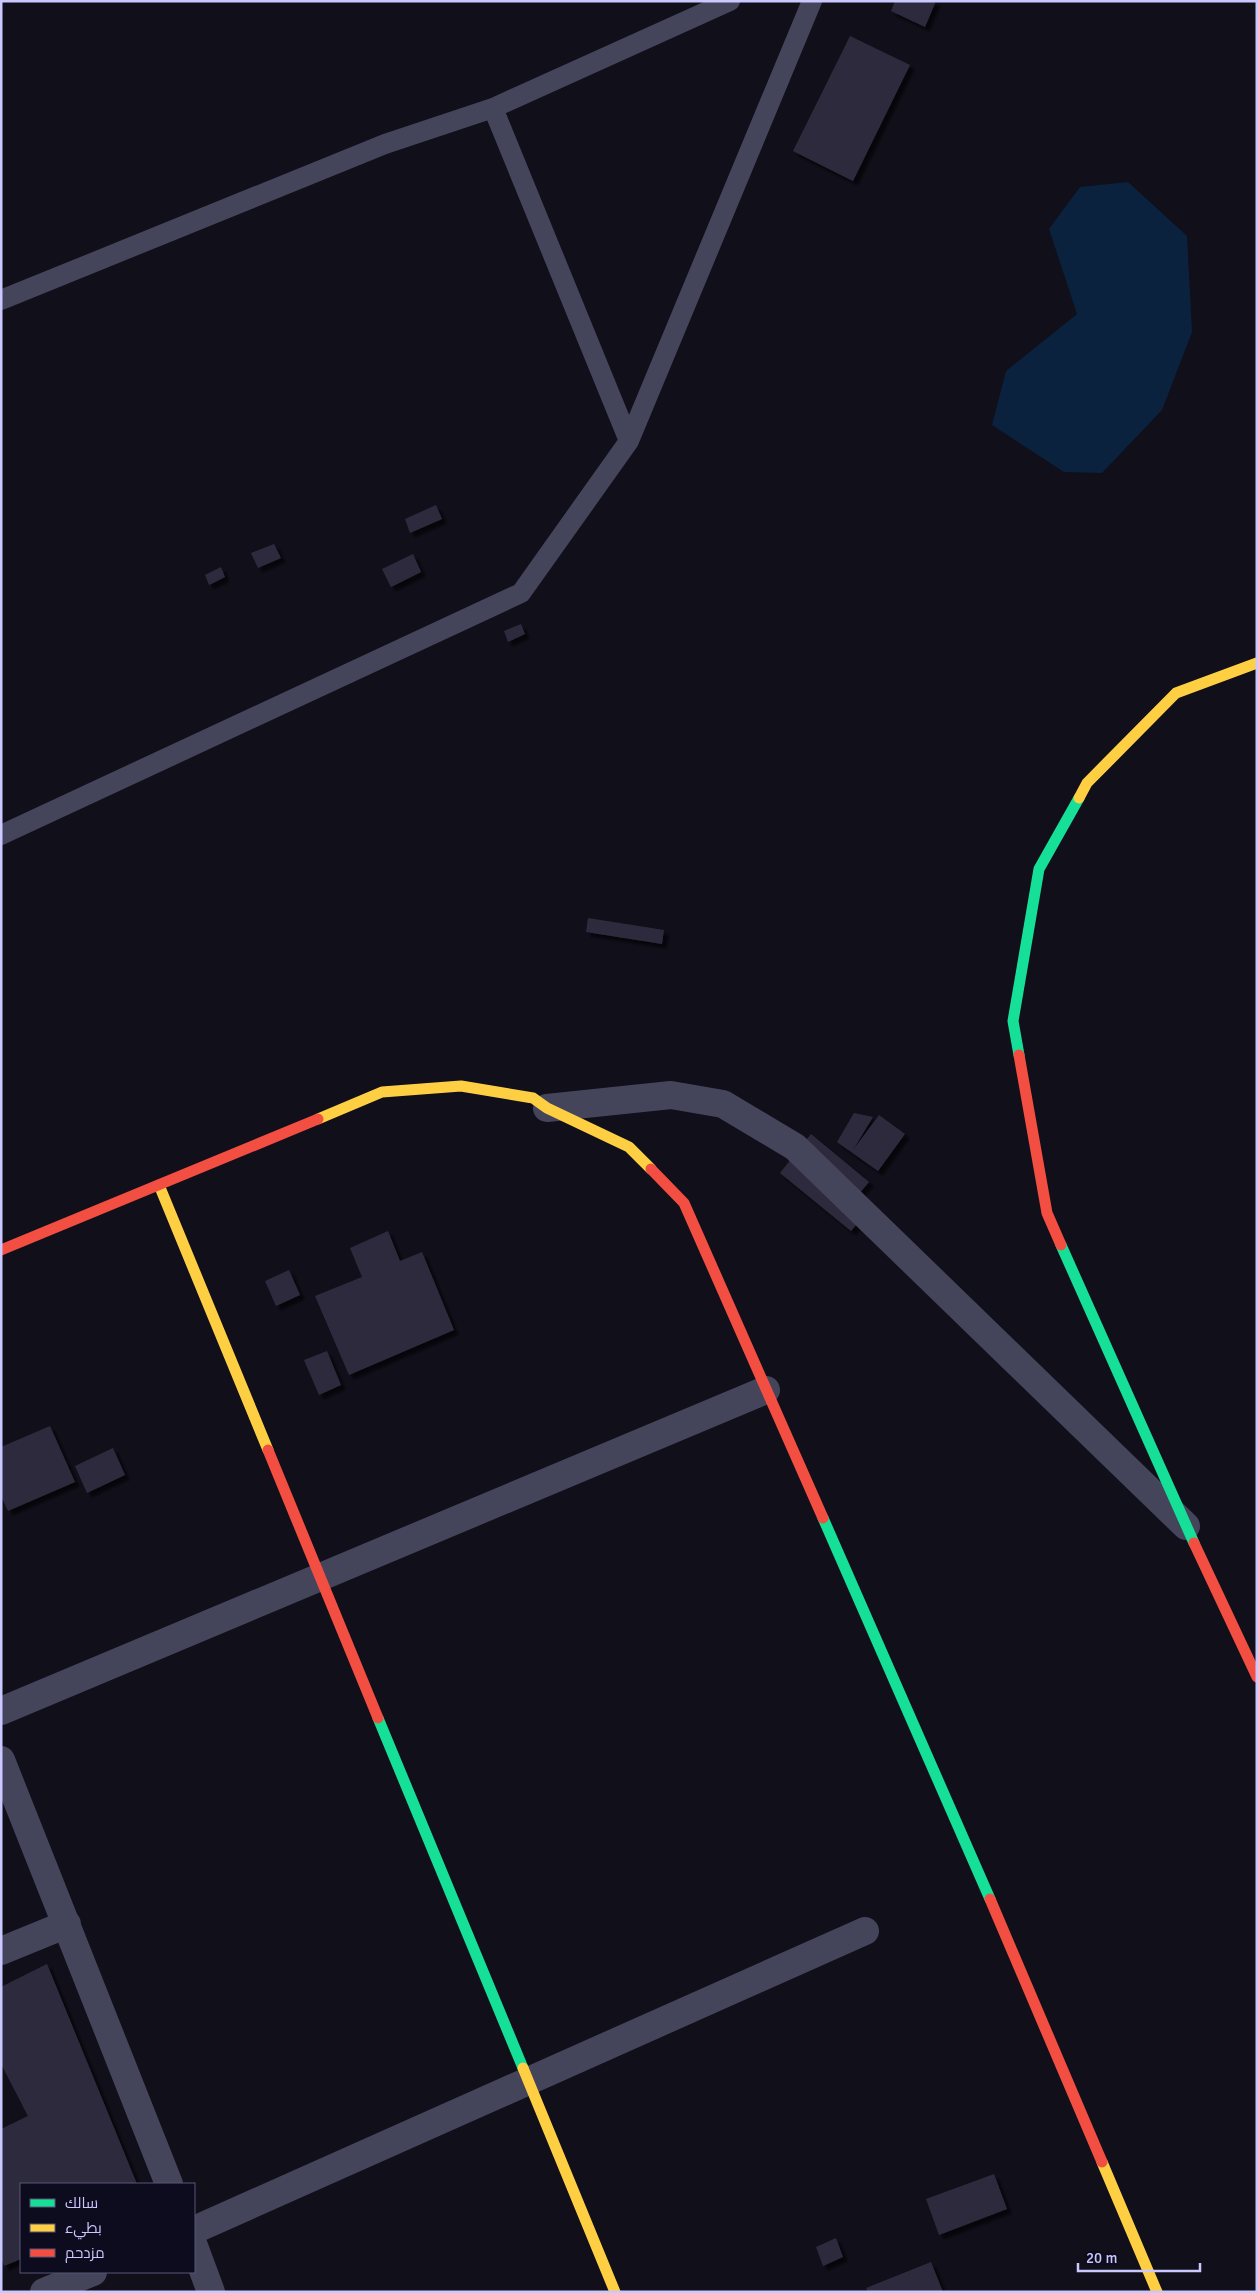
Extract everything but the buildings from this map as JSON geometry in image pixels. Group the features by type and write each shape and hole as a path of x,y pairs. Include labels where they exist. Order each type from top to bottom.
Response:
{"street":[{"path":"1257,662 1176,693 1087,783 1039,869 1013,1021 1047,1213 1186,1526 1257,1677"},
{"path":"1,1250 382,1092 461,1086 533,1098 547,1108 629,1147 684,1202 992,1903 1157,2292"},
{"path":"547,1108 671,1095 723,1104 795,1147 1186,1526"},
{"path":"160,1185 527,2082 615,2292"},
{"path":"1,1711 766,1390"},
{"path":"1,1760 170,2183"},
{"path":"1,1951 67,1924"},
{"path":"195,2230 865,1931"},
{"path":"195,2249 211,2292"},
{"path":"44,2292 91,2273"}],"lane":[{"path":"1,300 385,144 493,108 730,1"},
{"path":"1,835 521,593 630,441 812,1"},
{"path":"493,108 630,441"}],"water":[{"path":"1128,182 1187,236 1192,332 1162,410 1102,473 1064,472 992,425 1006,371 1077,314 1049,229 1080,187"}],"traffic: fast":[{"path":"1019,1055 1013,1021 1039,869 1079,798"},
{"path":"1061,1245 1194,1543"},
{"path":"823,1518 990,1899"},
{"path":"378,1718 523,2068"}],"traffic: slow":[{"path":"1079,798 1087,783 1176,693 1257,663"},
{"path":"318,1119 382,1092 461,1086 533,1098 547,1108 629,1147 651,1169"},
{"path":"159,1185 268,1450"},
{"path":"523,2068 615,2292"},
{"path":"1102,2162 1157,2292"}],"traffic: jam":[{"path":"1019,1055 1047,1213 1061,1245"},
{"path":"1,1250 318,1119"},
{"path":"651,1169 684,1203 823,1518"},
{"path":"268,1450 378,1718"},
{"path":"1194,1543 1257,1677"},
{"path":"990,1899 1102,2162"}]}
